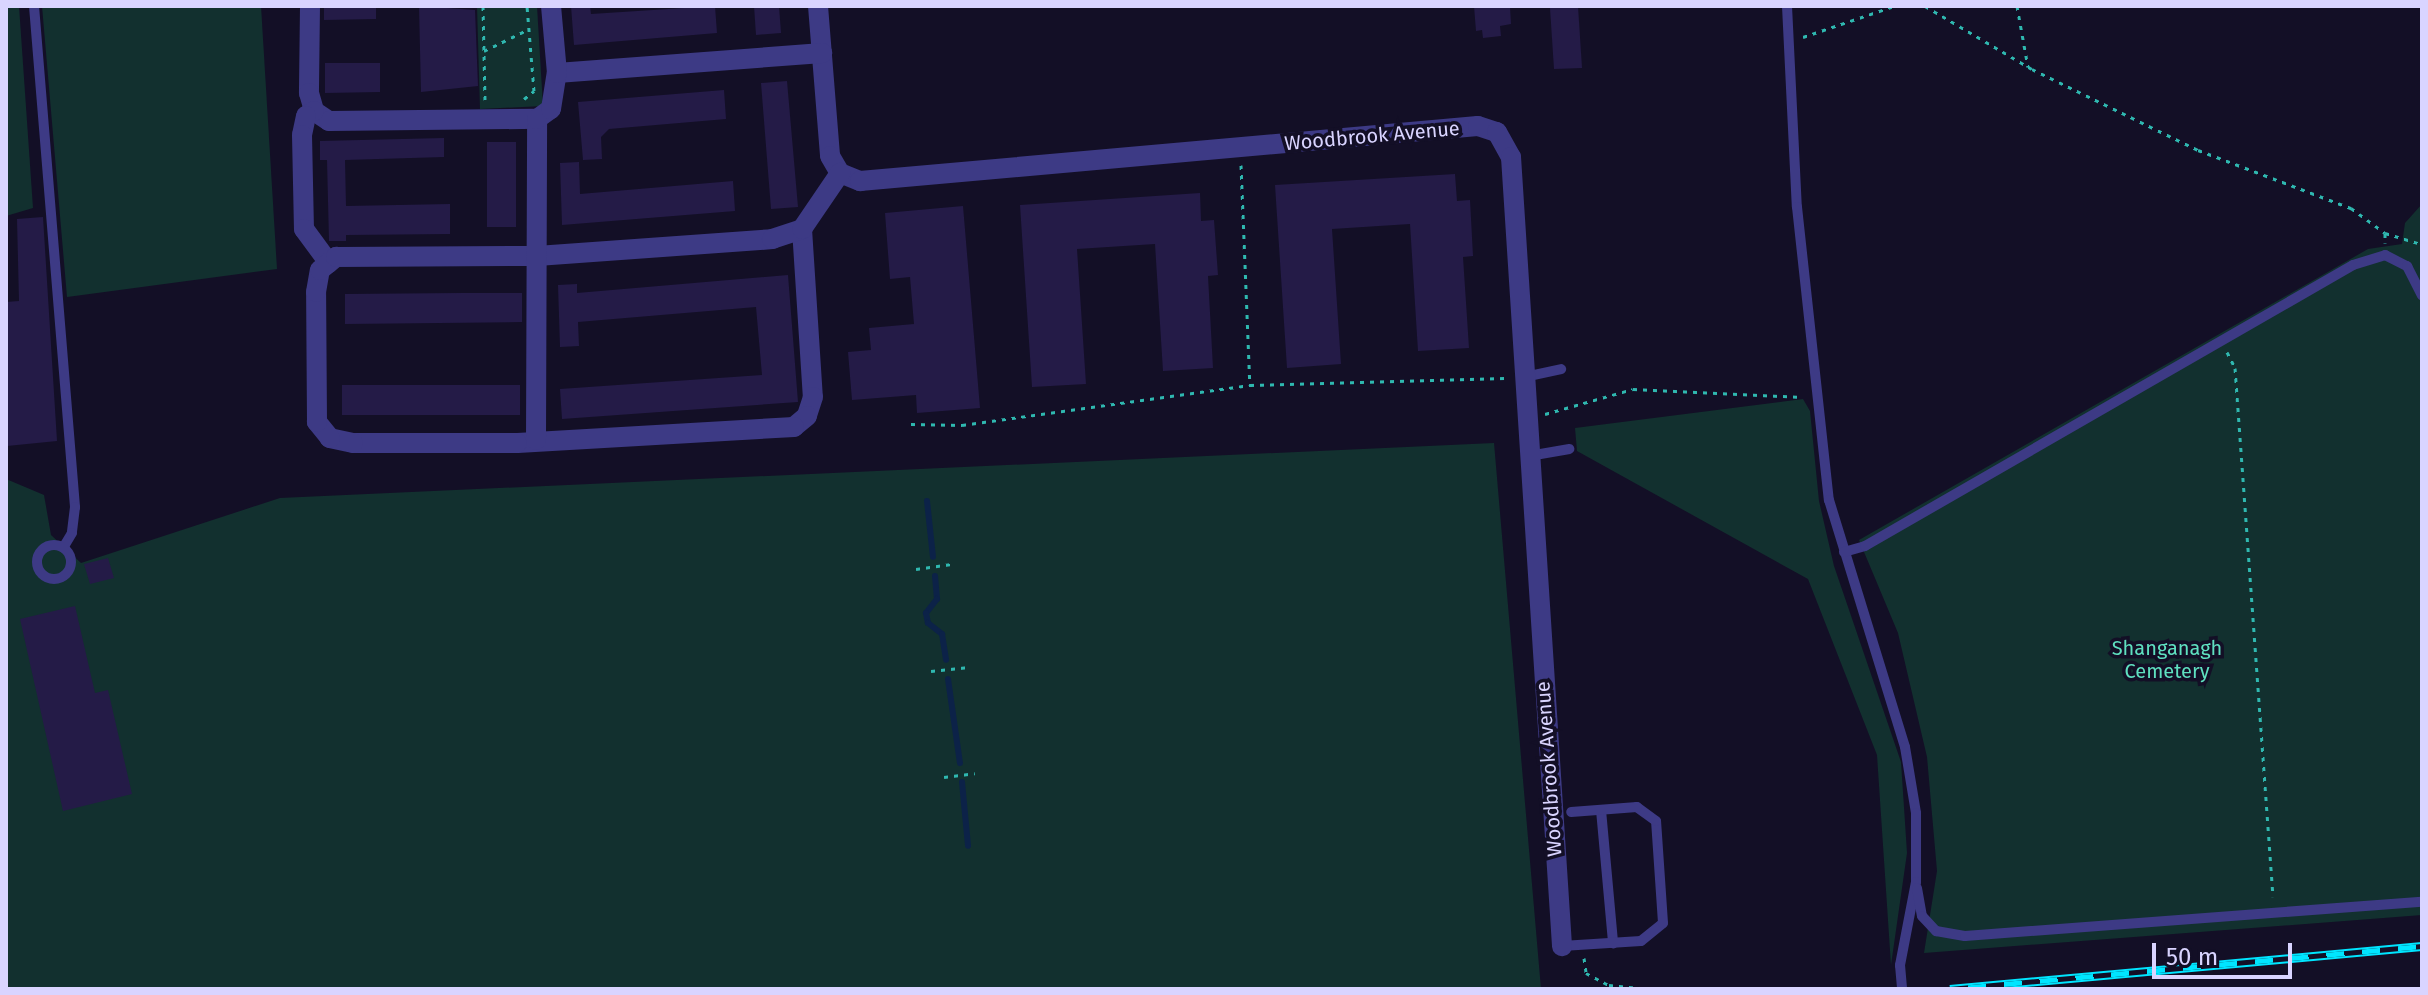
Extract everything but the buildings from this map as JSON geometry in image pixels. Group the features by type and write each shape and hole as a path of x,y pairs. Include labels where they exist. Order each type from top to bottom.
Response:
{"street":[{"path":"310,6 314,111"},
{"path":"314,111 329,121 527,120 551,109 557,73 551,6"},
{"path":"802,229 813,397 807,416 794,427 536,440 353,443 330,438 317,422 316,292 320,270 336,257 537,256 772,239 802,229 840,173 830,156 818,6"},
{"path":"557,73 822,53"},
{"path":"314,111 306,116 302,135 304,229 329,263"},
{"path":"527,120 537,256 536,440"},
{"name":"Woodbrook Avenue","path":"840,173 860,181 1478,126 1497,132 1511,157 1562,946"}],"lane":[{"path":"34,6 75,507 72,533 63,548"},
{"path":"1787,6 1797,207 1829,500 1905,747 1916,813 1916,882 1922,916 1936,931 1965,936 2422,902"},
{"path":"1844,552 1865,546 2353,265 2385,255 2407,266 2422,295"},
{"path":"1524,377 1561,369"},
{"path":"1529,456 1569,449"},
{"path":"49,546 63,548 70,566 60,578 44,576 34,554 49,546"},
{"path":"1562,946 1641,941 1663,923 1656,821 1637,807 1571,812"},
{"path":"1601,810 1613,943"},
{"path":"1902,989 1900,965 1916,882"}],"path":[{"path":"483,6 485,120"},
{"path":"527,6 534,91 516,106 527,120"},
{"path":"1803,37 1894,6"},
{"path":"1925,6 2028,67 2198,150 2351,208 2385,233 2422,244"},
{"path":"2017,6 2028,67"},
{"path":"484,51 529,29"},
{"path":"1243,147 1250,385"},
{"path":"2385,233 2385,255"},
{"path":"2222,341 2235,368 2274,913"},
{"path":"911,424 962,425 1250,385 1524,377"},
{"path":"1527,419 1633,389 1818,398"},
{"path":"916,569 952,564"},
{"path":"931,671 967,667"},
{"path":"944,777 975,773"},
{"path":"1583,945 1586,973 1609,985 1650,989"}],"green space":[{"path":"6,6 19,6 33,208 6,216"},
{"path":"42,6 261,6 277,269 67,297"},
{"path":"477,6 537,6 543,106 480,109"},
{"name":"Shanganagh Cemetery","path":"2422,204 2422,915 1924,953 1937,871 1927,757 1898,633 1859,540 2368,249 2402,244 2405,223"},
{"path":"1803,399 1810,411 1819,501 1834,566 1901,762 1907,853 1891,965 1877,755 1808,579 1577,451 1575,428"},
{"path":"1494,443 1541,989 6,989 6,479 44,495 51,535 81,563 280,498"}],"waterway":[{"path":"927,501 933,557"},
{"path":"935,576 937,599 926,613 928,623 942,634 946,660"},
{"path":"948,679 960,763"},
{"path":"962,782 968,846"}],"railway":[{"path":"1950,989 2422,946"}]}
